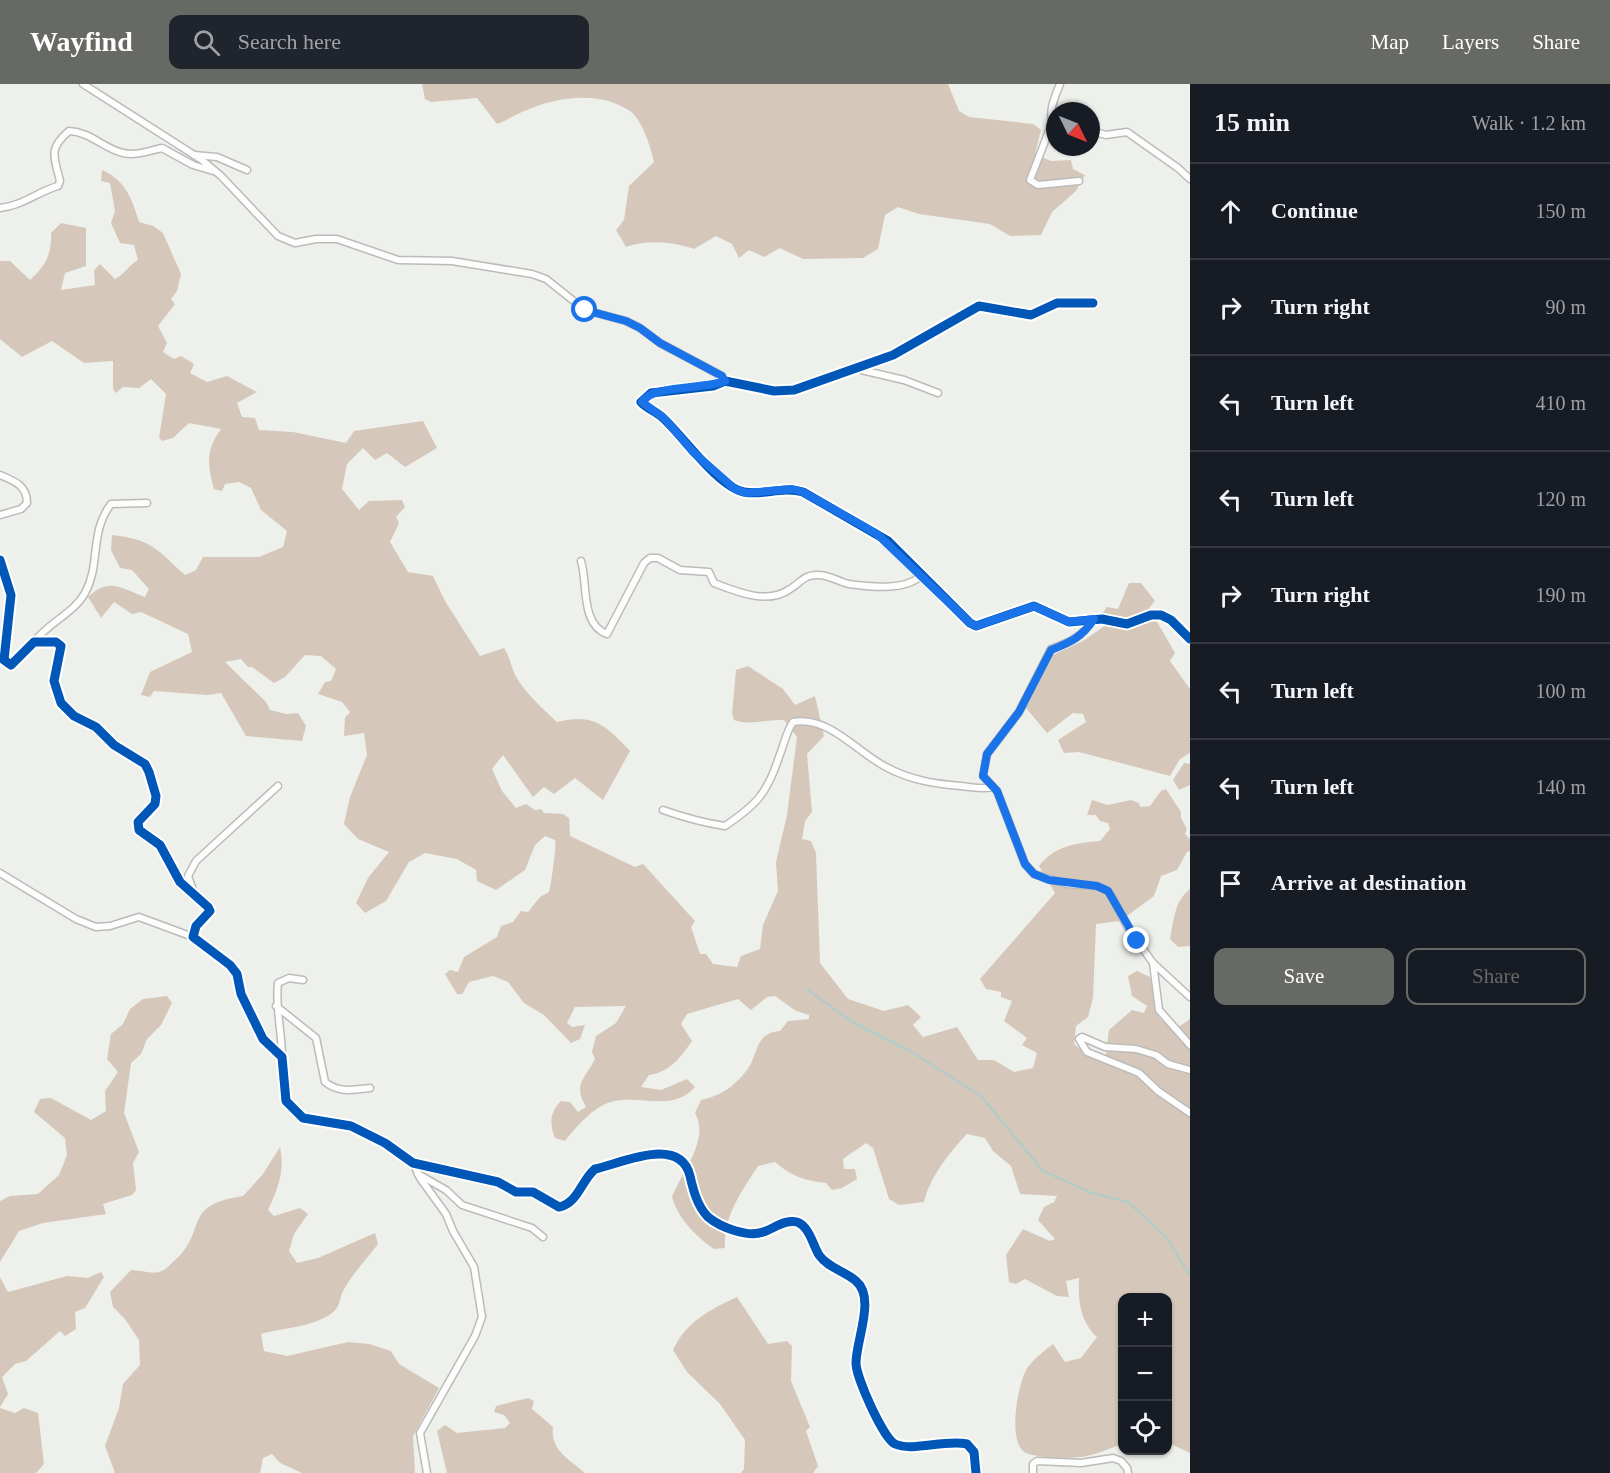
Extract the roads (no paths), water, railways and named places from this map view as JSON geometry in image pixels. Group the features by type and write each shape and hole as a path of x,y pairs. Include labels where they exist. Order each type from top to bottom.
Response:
{"street":[{"path":"83,84 216,172 262,221 287,241 337,239 398,260 452,261 532,274 546,279 585,310 626,321 640,328 660,343 722,376 725,381"},
{"path":"1053,102 1060,84"},
{"path":"0,208 14,206 30,196 58,186 60,181 53,156 57,142 69,131 80,131 121,153 134,154 162,148 193,165 216,172"},
{"path":"1100,133 1106,135 1127,132 1190,179"},
{"path":"1046,143 1030,180 1038,185 1079,180"},
{"path":"193,155 217,157 247,170"},
{"path":"1093,303 1057,303 1031,315 980,306 893,354 794,390 774,391 725,381 713,386 651,393 642,402 665,419 693,452 735,489 746,493 792,489 803,492 877,534 976,626 1034,606 1069,622 1094,619 1127,624 1151,615 1161,615 1171,620 1190,639"},
{"path":"850,368 904,380 938,393"},
{"path":"0,475 16,482 24,490 27,503 21,509 0,515"},
{"path":"0,560 11,595 10,627 3,654 7,664 16,662 40,633 80,601 96,562 95,538 111,504 147,503"},
{"path":"581,561 586,578 585,601 594,625 607,634 644,563 651,558 658,558 680,570 709,572 714,583 743,594 770,597 788,591 803,578 817,574 848,584 902,586 912,583 921,576"},
{"path":"1094,619 1075,641 1051,650 1019,712 987,754 983,776 993,787 1025,864 1034,874 1049,880 1097,886 1108,891 1128,928 1153,963 1190,997"},
{"path":"34,642 56,642 61,646 54,681 62,704 74,716 96,727 114,746 145,764 156,796 155,804 138,822 139,830 160,845 174,873 210,911 196,926 193,937"},
{"path":"663,810 689,819 704,820 725,826 754,807 779,760 788,729 793,722 806,720 835,732 886,768 936,785 985,790 993,787"},
{"path":"195,895 188,876 196,861 278,786"},
{"path":"0,873 76,919 96,927 110,926 139,917 193,937 230,965 237,974 241,994 263,1039 282,1057"},
{"path":"1153,963 1159,1010 1190,1045"},
{"path":"303,981 289,978 278,983 276,1006 286,1101 296,1114 351,1126 386,1143 413,1163 498,1182 516,1192 533,1192 559,1207 570,1203 588,1175 595,1169 660,1153 674,1155 683,1161 688,1170 700,1205 708,1217 717,1222 750,1234 762,1233 784,1223 798,1222 804,1226 819,1256 856,1281 864,1290 866,1299 856,1363 872,1406 888,1439 904,1446 967,1444 974,1452 976,1473"},
{"path":"276,1006 316,1038 325,1082 333,1088 344,1090 370,1088"},
{"path":"1190,1070 1136,1049 1105,1047 1089,1038 1082,1037 1079,1040 1087,1052 1139,1073 1158,1091 1190,1113"},
{"path":"413,1163 446,1214 474,1267 482,1317 475,1336 420,1433 427,1473"},
{"path":"418,1174 446,1190 462,1205 532,1228 543,1237"},
{"path":"1033,1473 1033,1464 1037,1461 1081,1463 1113,1458 1121,1461 1128,1473"}],"waterway":[{"path":"808,990 854,1023 910,1051 981,1096 1043,1171 1092,1193 1128,1202 1167,1238 1190,1276"}]}
